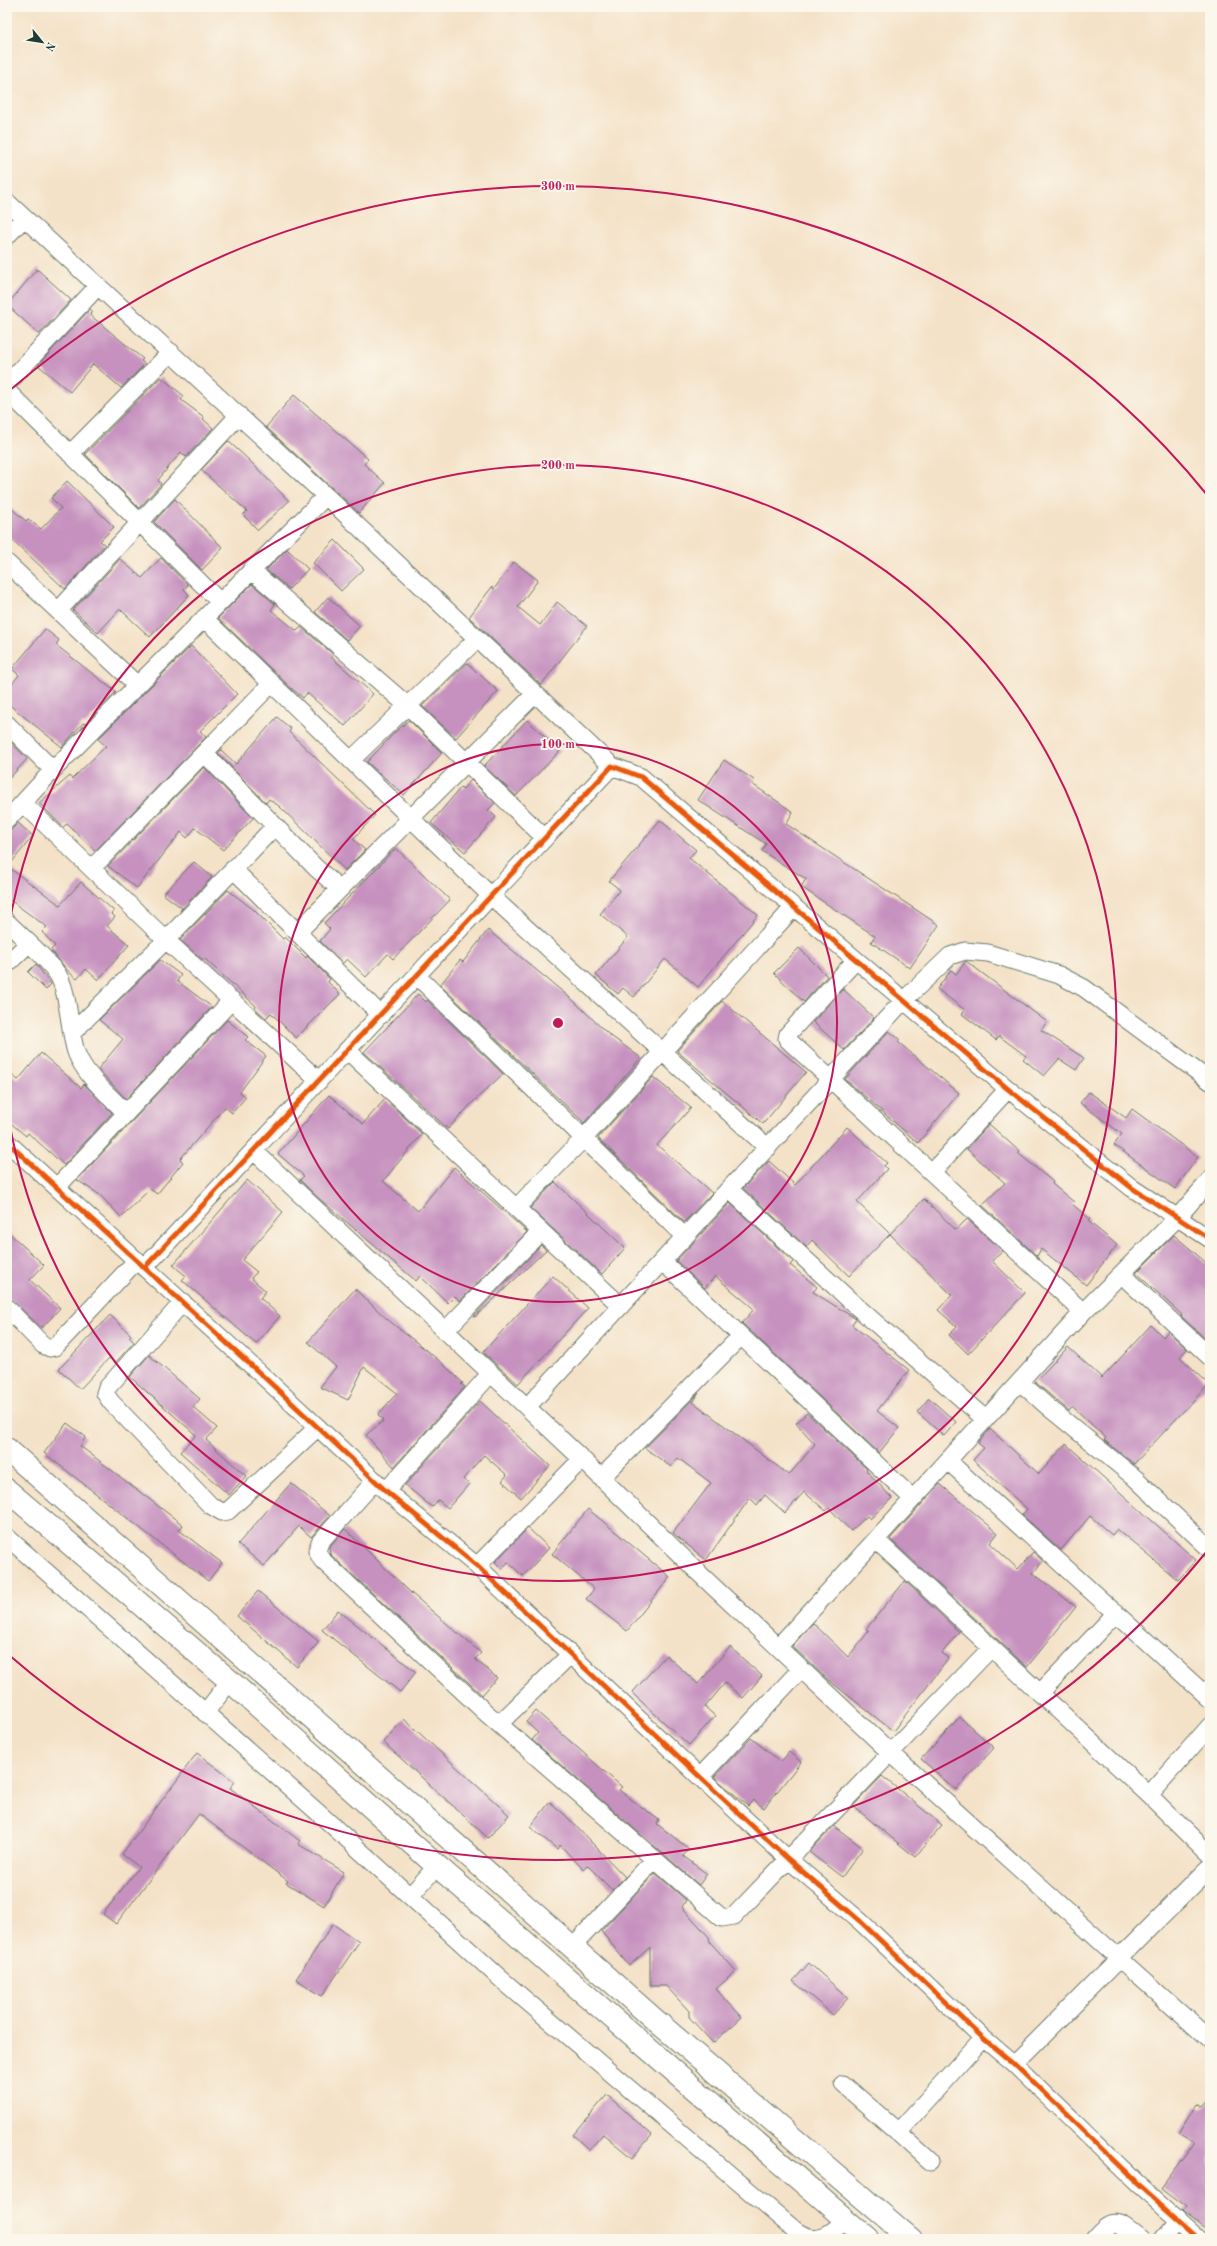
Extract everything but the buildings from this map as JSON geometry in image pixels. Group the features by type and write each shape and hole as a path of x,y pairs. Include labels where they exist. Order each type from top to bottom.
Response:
{"highway":[{"path":"7,1449 759,2110 911,2239"},
{"path":"7,1490 230,1681 437,1866 532,1945 868,2239"}],"street":[{"path":"7,202 326,496 612,766 641,777 1008,1089 1132,1188 1210,1240"},
{"path":"7,236 24,218"},
{"path":"7,384 98,286"},
{"path":"70,454 170,352"},
{"path":"7,391 220,602"},
{"path":"58,611 239,415"},
{"path":"7,820 137,685 326,496"},
{"path":"7,563 137,685"},
{"path":"251,570 408,706 467,761 545,838"},
{"path":"204,618 491,896 768,1148"},
{"path":"351,760 477,639"},
{"path":"92,868 272,683"},
{"path":"298,932 410,817 535,694"},
{"path":"7,724 54,770"},
{"path":"204,753 275,826 340,889"},
{"path":"7,1308 42,1345 50,1348 55,1346 141,1264 254,1152 612,766"},
{"path":"23,803 166,940 319,1081"},
{"path":"72,1033 166,940 275,826"},
{"path":"233,869 381,1015"},
{"path":"516,1208 584,1138 794,907"},
{"path":"7,922 57,973 62,987 76,1051 87,1072 126,1113"},
{"path":"7,964 28,944"},
{"path":"527,1407 903,1001 950,956 965,951 988,953 1059,975 1084,988 1210,1081"},
{"path":"856,960 787,1037 830,1080 1083,1312"},
{"path":"417,976 685,1237"},
{"path":"57,1187 232,1000"},
{"path":"347,1050 621,1306"},
{"path":"932,1172 1008,1089"},
{"path":"8,1144 141,1264 380,1486 477,1566 788,1859 861,1922 983,2038 1014,2064 1138,2184 1200,2239"},
{"path":"254,1152 491,1373 892,1754 1210,2040"},
{"path":"778,1647 1083,1312 1178,1218 1210,1180"},
{"path":"729,1189 855,1305 985,1420"},
{"path":"445,1331 541,1231"},
{"path":"662,1261 740,1337 912,1499"},
{"path":"1121,1274 1210,1357"},
{"path":"182,1302 107,1388 105,1393 110,1402 210,1505 222,1512 228,1511 318,1427"},
{"path":"602,1478 740,1337"},
{"path":"491,1373 380,1486 320,1542 317,1551 322,1560 499,1724 722,1918 734,1916 892,1754 991,1648"},
{"path":"1020,1382 1135,1478 1210,1549"},
{"path":"477,1566 582,1459"},
{"path":"948,1460 1210,1699"},
{"path":"7,1537 410,1896 502,1980 796,2231 805,2237 828,2236 846,2220"},
{"path":"876,1540 1149,1795 1210,1855"},
{"path":"1040,1693 1116,1613"},
{"path":"499,1724 570,1655"},
{"path":"700,1777 801,1669"},
{"path":"205,1713 230,1681"},
{"path":"1149,1795 1210,1726"},
{"path":"573,1946 654,1860"},
{"path":"410,1896 437,1866"},
{"path":"1014,2064 1121,1959 1210,1868"},
{"path":"898,2132 983,2038"},
{"path":"843,2084 930,2161"},
{"path":"1162,2239 1179,2219"},
{"path":"1094,2239 1108,2224 1114,2223 1122,2225 1140,2239"}],"cycle path":[{"path":"145,1267 612,766 641,777 1008,1089 1132,1188 1210,1239"},
{"path":"7,1142 264,1377 386,1491 477,1566 788,1859 861,1922 983,2038 1014,2064 1138,2184 1200,2239"}]}
